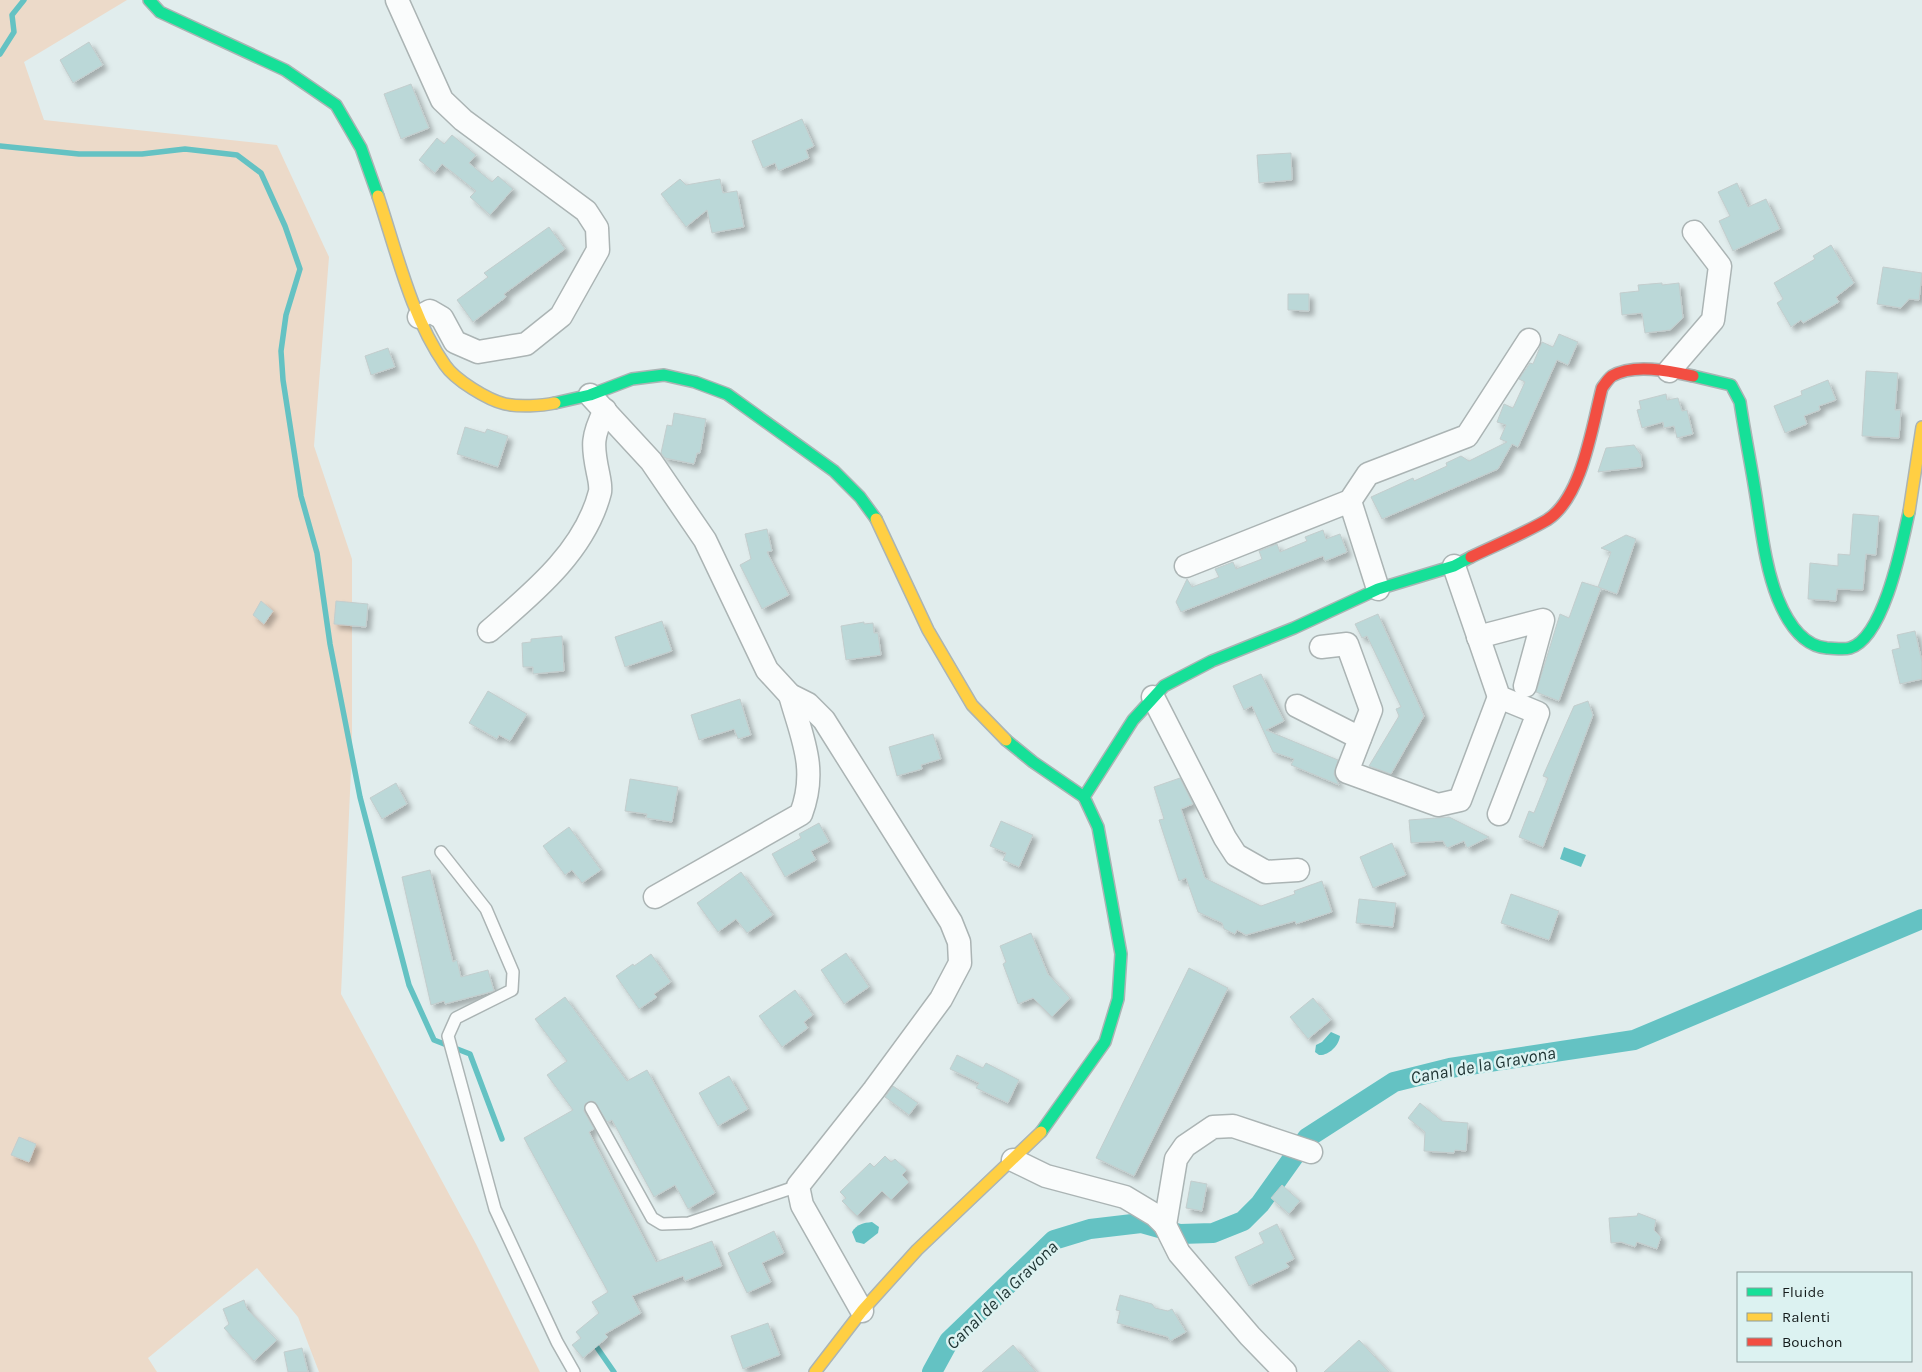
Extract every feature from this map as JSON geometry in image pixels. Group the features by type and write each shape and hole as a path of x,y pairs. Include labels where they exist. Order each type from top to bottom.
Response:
{"street":[{"path":"149,0 160,12 285,70 336,105 361,148 419,317 446,367 472,389 505,404 546,405 598,402 632,379 664,375 695,382 728,394 834,471 860,497 880,524 928,630 972,705 997,732 1032,762 1084,797 1098,827 1121,954 1118,999 1105,1042 1039,1135 917,1250 862,1311 815,1372"},
{"path":"397,0 442,100 463,120 586,211 597,228 598,250 561,316 526,344 478,352 455,342 442,318 430,311 419,317"},
{"path":"1669,371 1714,320 1720,266 1694,232"},
{"path":"1186,566 1350,501 1368,474 1467,436 1529,340"},
{"path":"1084,797 1133,720 1164,686 1212,661 1294,628 1378,590 1454,566 1548,519 1566,502 1576,484 1602,388 1612,376 1631,370 1669,371 1731,385 1740,402 1769,569 1783,608 1796,632 1808,644 1826,649 1852,647 1866,635 1878,616 1897,571 1922,427"},
{"path":"489,631 540,588 584,531 601,490 594,452 594,430 598,402"},
{"path":"598,402 651,461 705,540 767,670 790,695 808,704 824,720 952,922 959,942 960,963 941,999 874,1090 798,1186 802,1205 862,1311"},
{"path":"1350,501 1378,590"},
{"path":"1321,647 1347,644 1371,710 1348,772 1438,804 1460,800 1499,697 1454,566"},
{"path":"1478,637 1542,620 1525,686"},
{"path":"655,897 801,814 809,793 808,759 790,695"},
{"path":"1153,697 1225,838 1236,855 1266,872 1298,870"},
{"path":"1499,697 1538,713 1499,814"},
{"path":"1297,706 1360,738"},
{"path":"1165,1225 1176,1159 1186,1146 1213,1127 1233,1126 1302,1148"},
{"path":"1013,1160 1046,1176 1125,1197 1155,1215 1165,1225 1179,1253 1250,1336 1285,1372"}],"lane":[{"path":"441,852 486,908 513,972 512,990 456,1018 448,1036 496,1209 557,1342 574,1372"},
{"path":"591,1108 652,1218 662,1224 689,1223 798,1186"}],"shaded area":[{"path":"0,0 127,0 24,62 44,120 277,145 329,257 314,446 352,559 352,747 341,994 476,1244 540,1372 319,1372 298,1317 257,1268 148,1358 157,1372 0,1372"}],"water":[{"path":"1564,847 1586,855 1581,867 1560,859"},
{"path":"1331,1032 1340,1036 1338,1043 1326,1054 1319,1055 1315,1052 1316,1045 1322,1042"},
{"path":"872,1222 879,1227 878,1233 864,1244 856,1242 852,1232 854,1229 861,1224"}],"building":[{"path":"89,42 103,65 73,83 60,60"},
{"path":"411,84 429,128 401,139 384,94"},
{"path":"802,119 814,146 806,150 809,158 778,171 775,163 763,168 752,141"},
{"path":"452,135 476,155 469,163 492,182 498,176 513,189 490,215 470,197 476,191 442,164 435,173 419,160 437,138 444,144"},
{"path":"1291,153 1292,180 1259,183 1257,155"},
{"path":"680,179 686,185 720,179 723,193 737,191 744,227 712,233 707,210 686,227 661,194"},
{"path":"1737,183 1748,207 1766,199 1780,229 1733,251 1719,221 1730,216 1718,192"},
{"path":"549,227 565,249 504,294 506,297 473,322 457,300 488,277 484,273"},
{"path":"1831,245 1854,283 1836,297 1839,302 1803,323 1801,320 1791,327 1777,303 1783,299 1774,283 1815,259 1813,256"},
{"path":"1883,267 1922,273 1919,300 1909,299 1901,308 1877,304"},
{"path":"1662,283 1662,285 1679,283 1683,318 1670,330 1645,333 1642,313 1622,315 1620,293 1639,291 1638,285"},
{"path":"1288,294 1309,294 1309,311 1288,310"},
{"path":"1559,334 1578,342 1568,365 1557,360 1518,447 1512,444 1498,469 1382,519 1371,497 1413,478 1414,481 1447,466 1446,463 1461,456 1469,461 1507,442 1500,439 1506,425 1497,422 1504,404 1513,408 1525,382 1519,379 1530,363 1533,364 1542,342 1553,347"},
{"path":"388,348 395,367 371,375 365,356"},
{"path":"1866,371 1898,373 1895,410 1901,410 1899,438 1862,436"},
{"path":"1828,380 1836,400 1819,406 1820,410 1804,416 1807,424 1785,433 1774,406 1802,395 1801,391"},
{"path":"1666,394 1667,400 1678,398 1682,411 1687,410 1693,434 1677,438 1674,426 1664,428 1663,422 1642,428 1637,410 1641,409 1639,401"},
{"path":"674,413 706,419 700,453 697,453 694,464 665,458 661,453 667,425 672,426"},
{"path":"465,427 485,433 487,429 508,436 498,467 457,454"},
{"path":"1634,445 1641,455 1642,467 1598,472 1606,448"},
{"path":"1853,514 1879,516 1876,555 1866,554 1863,590 1837,589 1836,601 1808,599 1810,563 1838,566 1838,554 1850,555"},
{"path":"767,529 772,551 767,552 789,595 762,609 740,565 751,559 745,534"},
{"path":"1323,530 1326,539 1340,534 1347,552 1325,561 1323,556 1181,612 1176,602 1187,579 1192,587 1219,577 1215,569 1233,562 1236,569 1262,559 1259,551 1277,544 1280,552 1307,541 1305,537"},
{"path":"1626,535 1636,539 1617,594 1598,587 1611,552 1601,548"},
{"path":"1582,582 1601,588 1559,701 1536,692 1560,614 1569,618"},
{"path":"261,601 273,611 264,624 253,615"},
{"path":"336,601 368,604 366,627 334,624"},
{"path":"1378,614 1424,716 1391,774 1369,766 1399,716 1396,709 1401,707 1367,636 1362,638 1355,624"},
{"path":"662,621 672,651 625,667 615,637"},
{"path":"864,622 864,624 873,623 874,633 878,633 881,655 846,660 841,626"},
{"path":"1915,631 1922,662 1922,679 1900,684 1892,650 1900,648 1897,635"},
{"path":"562,636 564,671 533,674 533,667 523,667 522,643 531,642 531,639"},
{"path":"1261,674 1284,721 1266,730 1338,760 1334,774 1339,785 1291,765 1294,759 1273,752 1252,706 1244,710 1233,686"},
{"path":"488,691 527,714 510,741 499,735 497,739 469,723"},
{"path":"740,699 751,735 738,739 734,729 699,740 691,715"},
{"path":"1588,701 1593,715 1543,847 1519,837 1529,811 1534,813 1548,778 1543,776 1574,706"},
{"path":"933,734 941,759 921,765 922,769 897,776 889,747"},
{"path":"1180,778 1193,804 1181,809 1205,878 1261,906 1295,894 1294,891 1322,881 1332,912 1296,924 1295,921 1246,935 1237,930 1235,934 1224,929 1222,923 1198,912 1186,878 1179,881 1159,820 1164,819 1154,787"},
{"path":"630,779 678,787 672,822 646,818 647,814 625,811"},
{"path":"396,783 407,804 382,819 370,798"},
{"path":"1449,817 1489,837 1467,848 1464,841 1447,848 1443,841 1411,843 1409,820"},
{"path":"1001,821 1033,835 1019,867 1003,860 1006,853 990,846"},
{"path":"819,823 829,842 811,851 816,860 785,877 772,854 801,838 799,834"},
{"path":"569,827 601,870 582,883 572,870 565,875 543,846"},
{"path":"1392,843 1406,875 1373,888 1360,857"},
{"path":"430,870 453,962 457,960 461,977 488,970 494,991 445,1004 444,1001 431,1005 402,877"},
{"path":"741,872 773,915 747,933 736,919 718,932 697,903"},
{"path":"1511,894 1559,911 1549,940 1501,923"},
{"path":"1359,899 1396,903 1393,927 1356,923"},
{"path":"1031,933 1048,974 1070,998 1052,1017 1033,998 1018,1004 1003,964 1006,962 1000,946"},
{"path":"846,953 869,987 844,1004 821,970"},
{"path":"651,954 671,982 654,994 657,997 639,1009 616,976"},
{"path":"1189,968 1228,988 1134,1176 1096,1158"},
{"path":"795,990 813,1015 804,1022 808,1028 782,1047 759,1016"},
{"path":"565,997 627,1081 647,1070 715,1193 688,1209 675,1185 654,1197 612,1120 607,1122 595,1102 591,1101 585,1104 584,1111 594,1129 589,1132 656,1262 712,1241 722,1266 685,1281 683,1276 632,1296 641,1313 605,1334 608,1337 583,1358 572,1345 581,1338 576,1332 599,1313 592,1302 608,1292 524,1138 573,1110 547,1075 567,1061 535,1019"},
{"path":"1313,998 1331,1020 1308,1039 1290,1017"},
{"path":"957,1055 983,1068 986,1063 1019,1080 1008,1103 976,1088 979,1083 950,1069"},
{"path":"729,1076 748,1109 718,1126 699,1093"},
{"path":"893,1086 918,1103 909,1115 885,1097"},
{"path":"1420,1103 1442,1121 1468,1123 1466,1151 1455,1150 1454,1153 1424,1151 1425,1132 1408,1118"},
{"path":"19,1137 36,1144 29,1162 11,1155"},
{"path":"885,1156 891,1162 895,1159 907,1170 902,1175 909,1182 891,1200 882,1191 857,1216 842,1201 846,1198 840,1192 870,1163 874,1167"},
{"path":"1191,1181 1207,1184 1202,1211 1186,1208"},
{"path":"1282,1185 1300,1201 1289,1214 1271,1198"},
{"path":"1638,1213 1656,1220 1654,1230 1661,1237 1657,1249 1637,1242 1635,1247 1621,1242 1611,1243 1609,1218 1637,1216"},
{"path":"1277,1224 1294,1259 1286,1263 1289,1267 1249,1286 1235,1257 1264,1243 1259,1233"},
{"path":"774,1231 784,1253 762,1263 771,1282 747,1293 728,1253"},
{"path":"1120,1295 1152,1304 1155,1308 1168,1311 1172,1309 1186,1332 1170,1341 1168,1337 1117,1323 1120,1311 1116,1310"},
{"path":"244,1300 247,1309 277,1340 254,1361 224,1328 229,1324 223,1309"},
{"path":"768,1323 780,1355 743,1369 731,1336"},
{"path":"1359,1340 1389,1372 1324,1372"},
{"path":"1013,1345 1036,1372 982,1372"},
{"path":"302,1348 308,1372 288,1372 284,1352"}],"waterway":[{"path":"0,54 14,32 12,15 24,0"},
{"path":"0,146 79,154 142,154 185,149 237,155 261,173 285,226 300,269 286,315 281,351 283,380 301,496 317,553 330,644 360,797 409,985 434,1040 470,1054 502,1139"},
{"name":"Canal de la Gravona","path":"932,1372 949,1341 1054,1240 1090,1229 1141,1223 1180,1234 1213,1233 1243,1221 1260,1204 1307,1138 1394,1082 1450,1068 1634,1040 1922,919"},
{"path":"596,1346 614,1372"}],"traffic: fast":[{"path":"149,0 160,12 285,70 336,105 361,148 378,196"},
{"path":"555,403 590,395 632,379 664,375 695,382 727,394 834,471 860,497 876,519"},
{"path":"1693,376 1731,385 1740,402 1770,576 1786,616 1796,631 1810,643 1827,648 1850,648 1862,641 1873,627 1890,588 1909,512"},
{"path":"1084,797 1133,720 1164,686 1212,661 1294,628 1378,589 1454,566 1471,557"},
{"path":"1006,740 1033,762 1084,797 1098,827 1121,954 1118,999 1105,1042 1041,1132"}],"traffic: slow":[{"path":"378,196 414,305 433,346 450,371 472,389 498,402 517,406 555,403"},
{"path":"1909,512 1922,427"},
{"path":"876,519 928,630 972,705 1006,740"},
{"path":"815,1372 862,1311 917,1250 1041,1132"}],"traffic: jam":[{"path":"1471,557 1538,525 1559,510 1569,496 1577,479 1584,460 1602,388 1612,376 1621,372 1641,369 1663,370 1693,376"}]}
